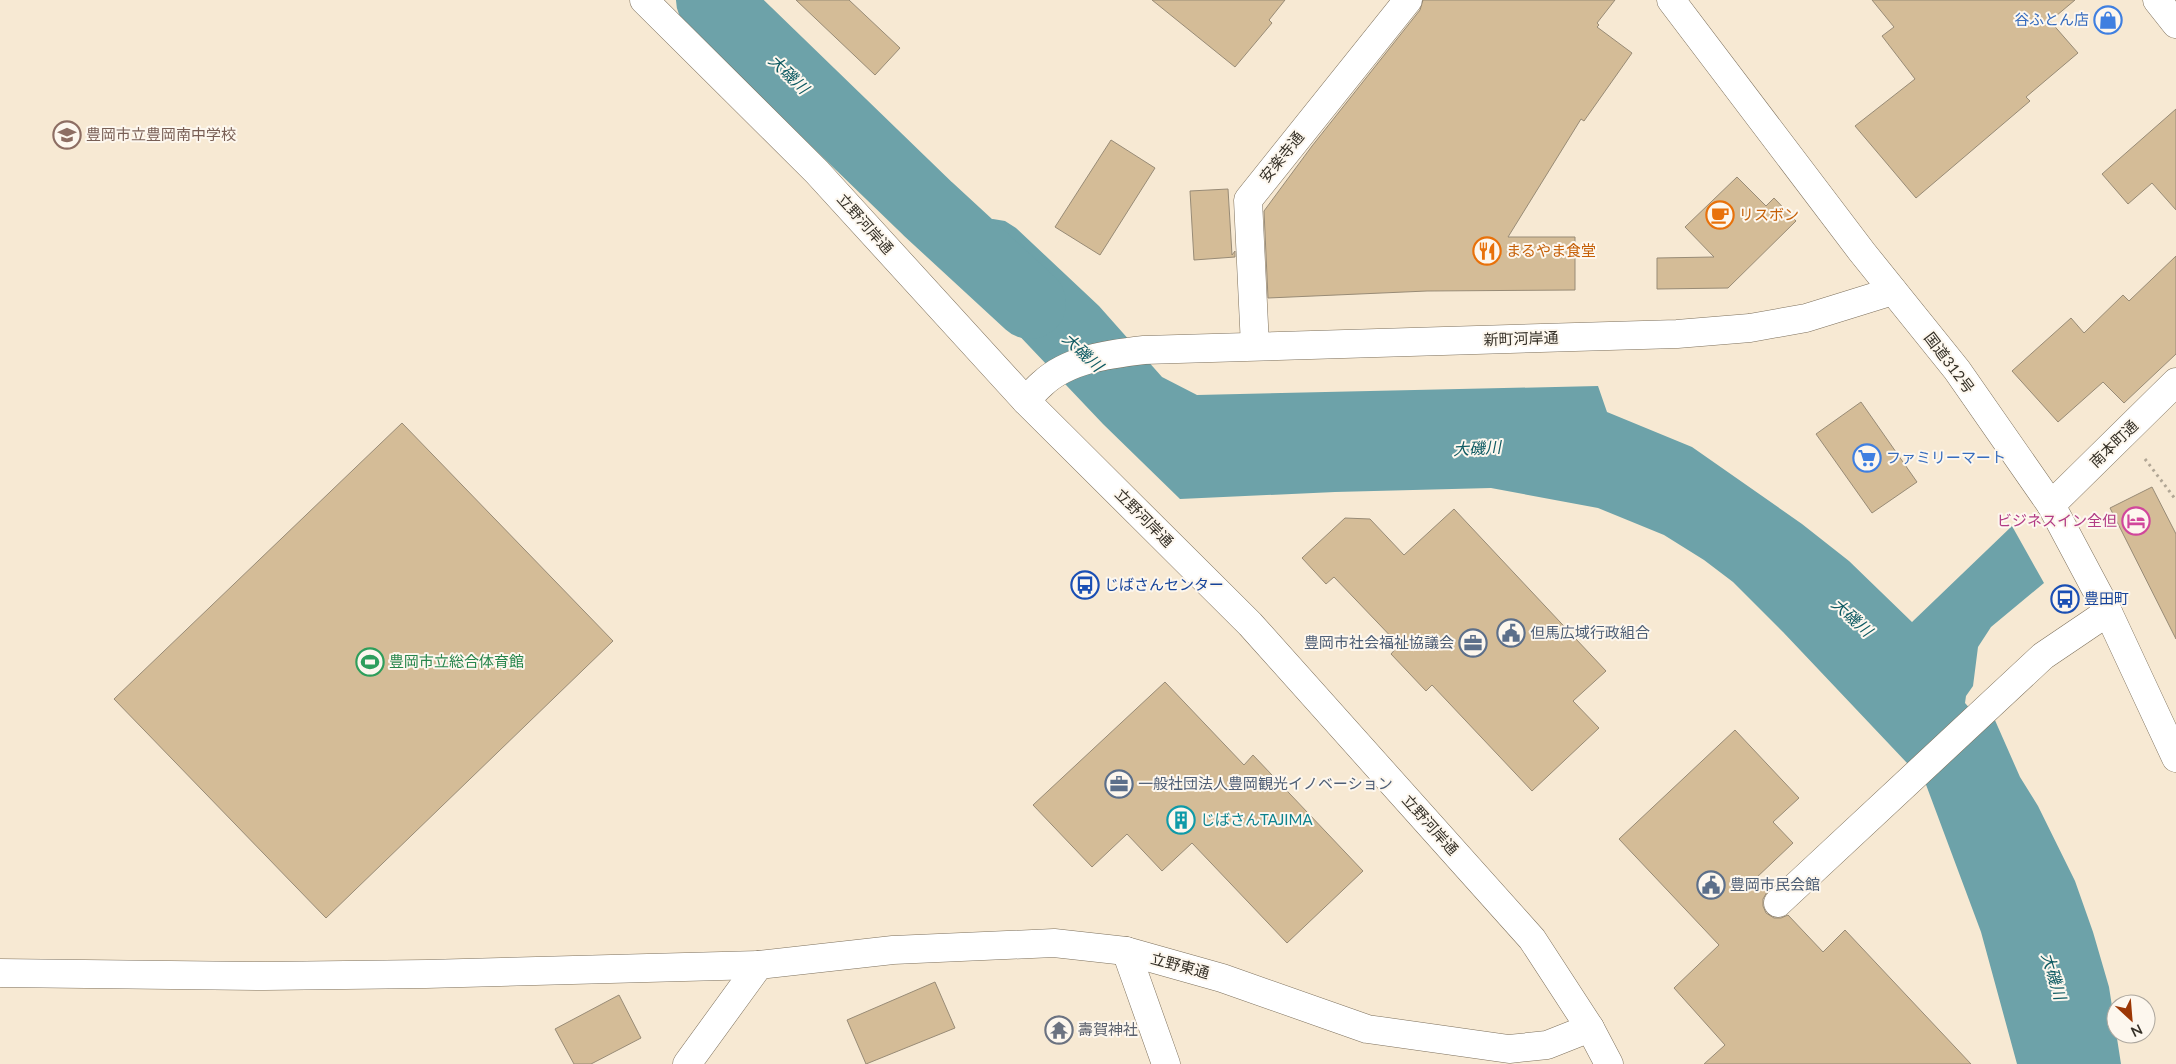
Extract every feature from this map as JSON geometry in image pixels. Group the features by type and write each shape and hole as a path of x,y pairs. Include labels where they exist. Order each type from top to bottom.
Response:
{"main road":[{"name":"安楽寺通","path":"1256,346 1248,200 1408,0"},
{"name":"国道312号","path":"1671,0 1893,292 1956,370 2051,505 2108,612 2176,758"},
{"path":"2157,0 2176,24"},
{"name":"立野河岸通","path":"654,3 1034,392 1250,624 1532,939 1590,1028 1609,1064"},
{"name":"新町河岸通","path":"1034,392 1065,370 1099,356 1144,350 1677,334 1750,328 1806,318 1893,292"},
{"name":"南本町通","path":"2051,505 2176,382"},
{"path":"1778,903 2043,656 2108,612"},
{"name":"立野東通","path":"0,973 284,976 759,965 893,950 1054,943 1126,951 1222,978 1367,1029 1510,1049 1547,1045 1590,1028"},
{"path":"1126,951 1166,1064"},
{"path":"687,1064 759,965"}],"path":[{"path":"2125,433 2176,500"}],"water":[{"path":"993,219 1005,221 1016,228 1099,306 1162,377 1197,395 1598,386 1607,412 1692,447 1802,524 1849,561 1912,622 2012,526 2044,583 1991,627 1978,647 1973,686 1966,696 1965,703 1972,711 1994,718 2020,777 2038,806 2075,881 2093,932 2109,987 2110,994 2106,994 2106,1044 2118,1044 2121,1064 2017,1064 1981,932 1925,782 1783,632 1733,582 1704,560 1664,535 1598,508 1491,488 1335,492 1180,499 1103,424 940,252 969,222"}],"building":[{"path":"796,0 849,0 900,48 875,75"},
{"path":"1152,0 1285,0 1269,20 1272,23 1235,67"},
{"path":"1423,0 1615,0 1597,23 1599,25 1597,27 1632,53 1584,121 1581,119 1508,237 1575,237 1575,290 1427,291 1268,298 1264,211 1312,146 1420,10"},
{"path":"1872,0 2075,0 2050,21 2078,53 2026,97 2030,101 1916,198 1855,126 1915,79 1882,36 1894,27"},
{"path":"2176,109 2176,210 2152,183 2128,204 2102,174"},
{"path":"1111,140 1155,168 1100,255 1055,227"},
{"path":"1737,177 1766,206 1774,198 1796,221 1728,288 1657,289 1657,258 1714,257 1685,227"},
{"path":"1228,189 1232,255 1235,251 1235,257 1194,260 1190,191"},
{"path":"2176,256 2176,354 2124,403 2103,382 2058,422 2012,371 2071,318 2084,333 2123,295 2129,301"},
{"name":"ファミリーマート","path":"1861,402 1917,482 1872,513 1816,434"},
{"path":"402,423 613,641 326,918 114,699"},
{"path":"2152,487 2176,534 2176,639 2110,508"},
{"path":"1454,509 1606,671 1573,701 1599,728 1532,791 1432,685 1426,691 1391,654 1399,645 1334,577 1326,584 1302,558 1345,518 1370,519 1404,555"},
{"name":"じばさんTAJIMA","path":"1165,682 1244,765 1253,755 1363,871 1287,943 1192,843 1162,871 1127,834 1092,867 1033,805"},
{"name":"豊岡市民会館","path":"1735,730 1799,798 1773,822 1793,843 1755,879 1767,892 1763,899 1766,913 1774,918 1788,915 1823,952 1845,930 1971,1064 1704,1064 1725,1045 1674,988 1719,945 1619,839"},
{"path":"935,982 955,1028 866,1064 847,1020"},
{"path":"619,995 641,1038 591,1064 574,1064 555,1029"}],"waterway":[{"name":"大磯川","path":"712,0 928,209 1030,303"}],"place":[{"name":"谷ふとん店","path":"2108,20"},
{"name":"豊岡市立豊岡南中学校","path":"67,135"},
{"name":"リスボン","path":"1720,215"},
{"name":"まるやま食堂","path":"1487,251"},
{"name":"ファミリーマート","path":"1867,458"},
{"name":"ビジネスイン全但","path":"2136,521"},
{"name":"じばさんセンター","path":"1085,585"},
{"name":"豊田町","path":"2065,599"},
{"name":"但馬広域行政組合","path":"1511,633"},
{"name":"豊岡市社会福祉協議会","path":"1473,643"},
{"name":"豊岡市立総合体育館","path":"370,662"},
{"name":"一般社団法人豊岡観光イノベーション","path":"1119,784"},
{"name":"じばさんTAJIMA","path":"1181,820"},
{"name":"豊岡市民会館","path":"1711,885"},
{"name":"壽賀神社","path":"1059,1030"}]}
